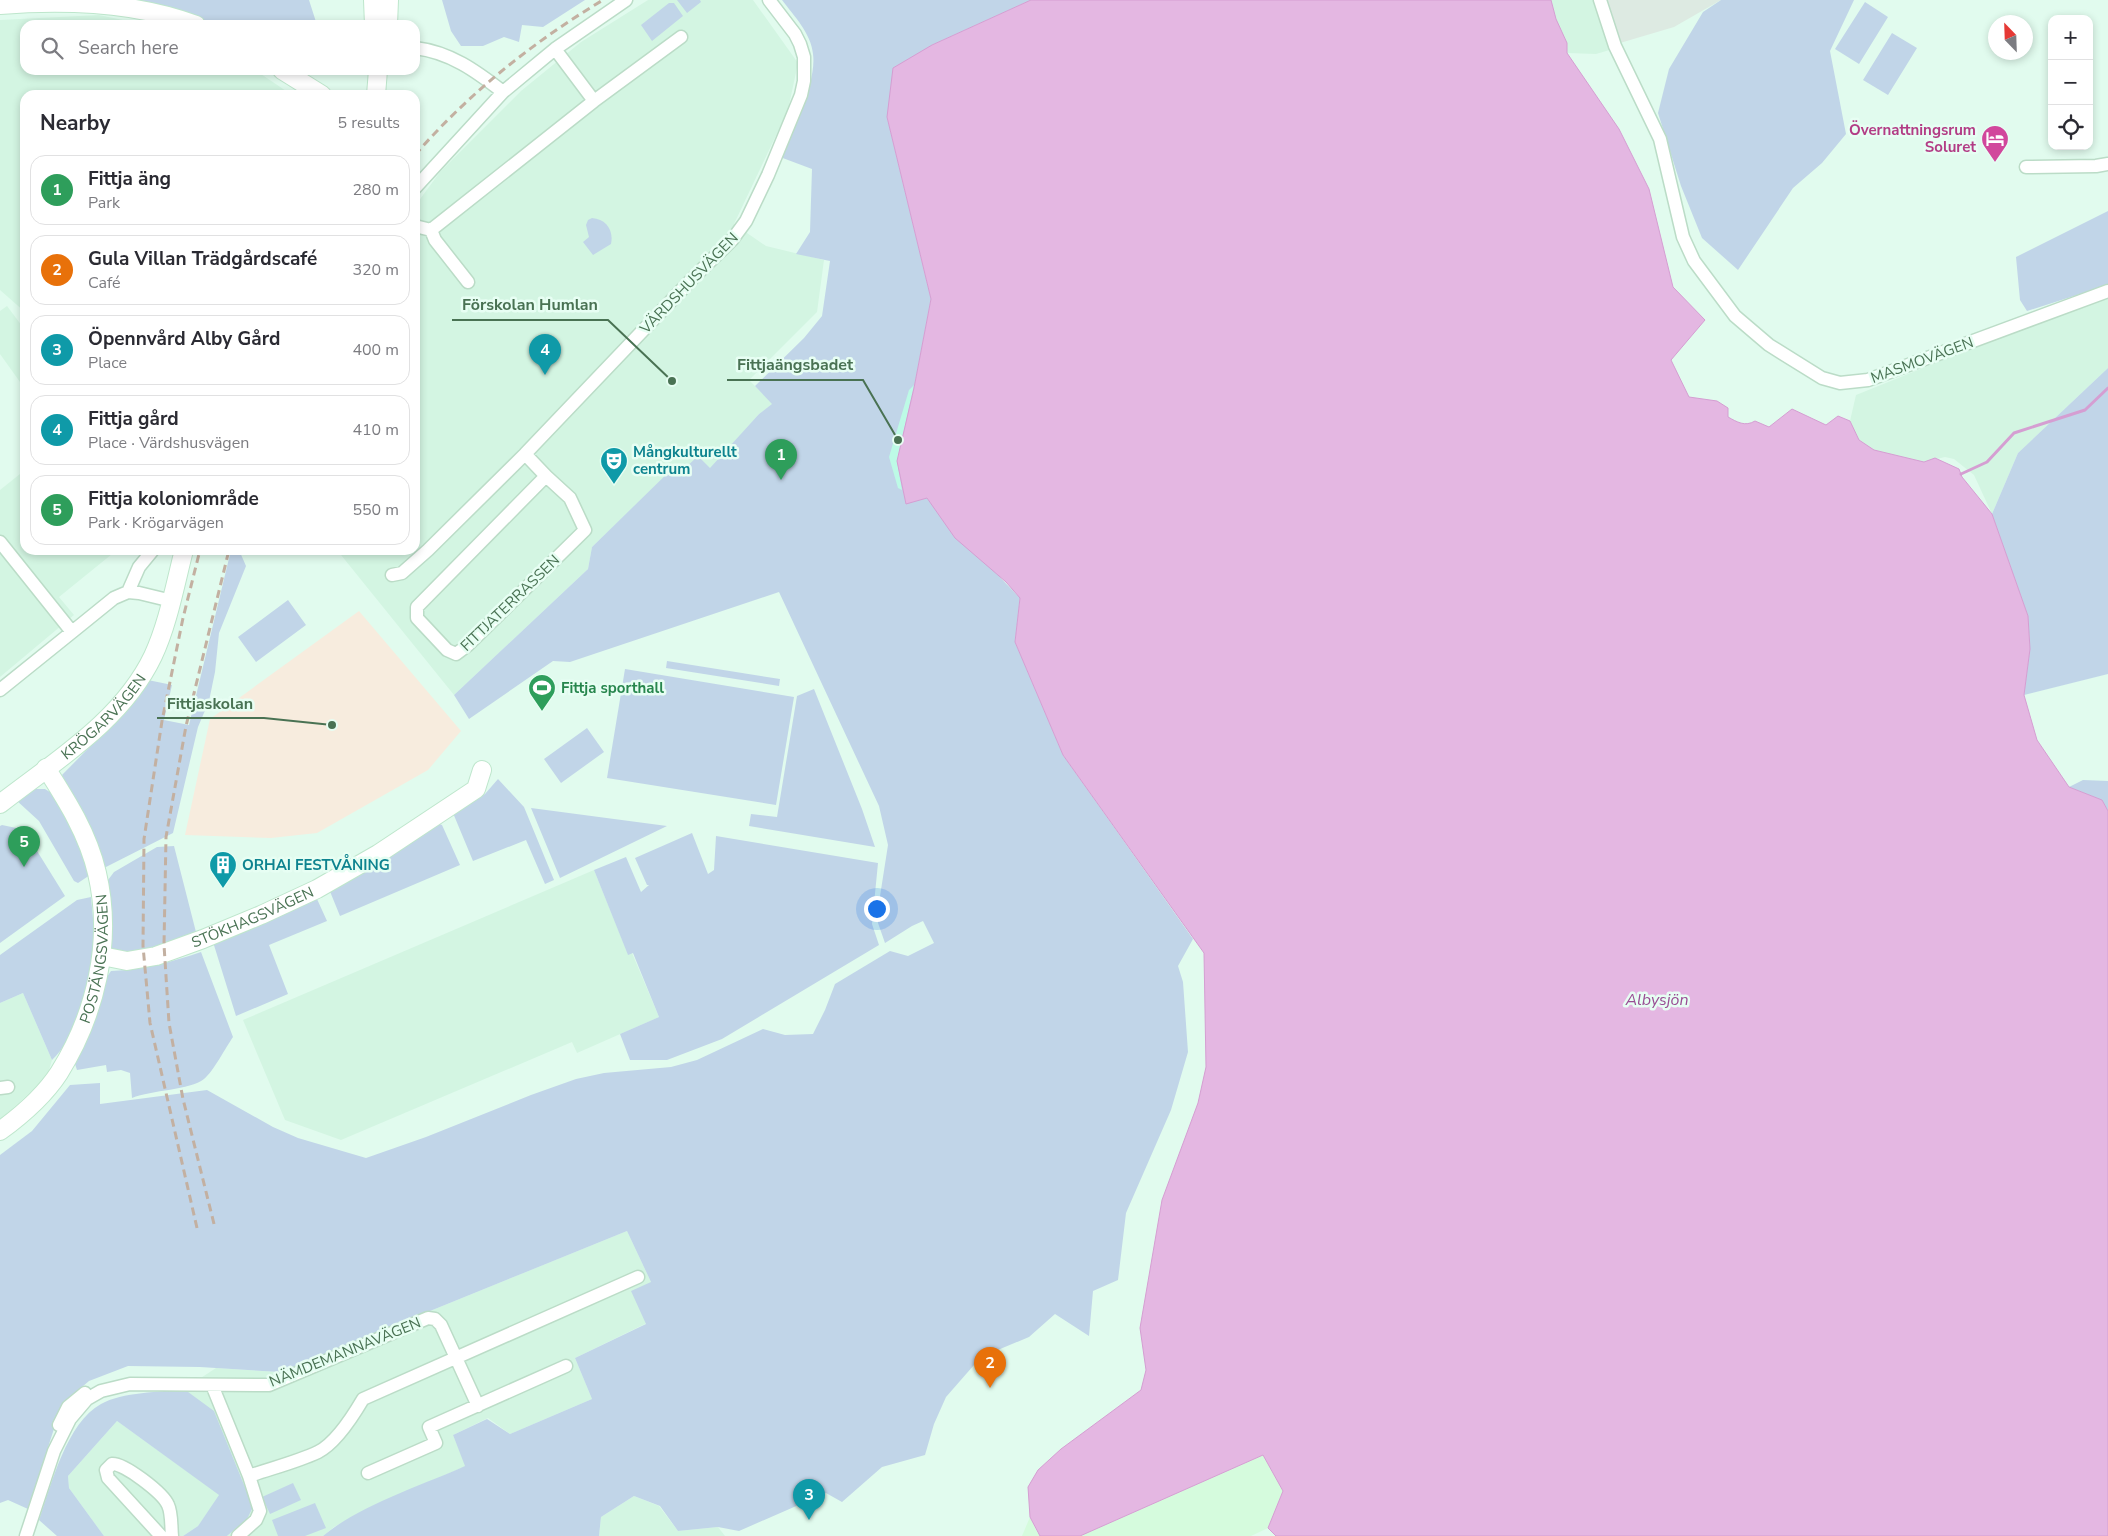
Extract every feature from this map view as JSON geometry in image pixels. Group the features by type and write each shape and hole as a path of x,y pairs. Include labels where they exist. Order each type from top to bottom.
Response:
{"street":[{"path":"373,0 374,20"},
{"path":"388,20 389,0"},
{"path":"420,183 503,92 554,49 626,0"},
{"name":"VÄRDSHUSVÄGEN","path":"392,575 402,573 428,550 525,454 692,279 732,240 746,221 768,175 801,95 804,81 804,57 800,44 769,0"},
{"name":"MASMOVÄGEN","path":"1600,0 1615,46 1660,139 1683,237 1691,256 1730,310 1746,327 1769,345 1816,374 1840,383 1868,380 2108,291"},
{"path":"0,5 35,2 109,4 156,13 179,20"},
{"path":"431,230 594,100 681,37"},
{"path":"420,49 448,57 470,67 503,92"},
{"path":"554,49 594,100"},
{"path":"290,75 314,90"},
{"path":"376,90 378,75"},
{"path":"2026,168 2108,164"},
{"path":"420,227 431,230"},
{"path":"431,230 435,240 468,282"},
{"name":"FITTJATERRASSEN","path":"525,454 570,498 585,530 468,645 456,654 447,650 418,618 417,607 546,476"},
{"path":"0,542 72,632"},
{"path":"128,592 143,555"},
{"path":"139,567 149,555"},
{"name":"KRÖGARVÄGEN","path":"0,804 97,728 133,690 153,656 172,601 183,555"},
{"path":"0,690 114,598 128,592 172,601"},
{"name":"POSTÄNGSVÄGEN","path":"0,1131 25,1112 59,1073 77,1039 92,998 102,956 101,894 97,872 74,813 46,768"},
{"name":"STÖKHAGSVÄGEN","path":"102,956 127,961 156,956 203,939 317,889 385,850 476,789 482,770"},
{"path":"249,1476 320,1451 336,1437 354,1414 362,1399 638,1277"},
{"name":"NÄMDEMANNAVÄGEN","path":"26,1536 54,1452 70,1419 87,1399 101,1391 130,1384 269,1385 428,1318 435,1319 441,1325 478,1406"},
{"path":"368,1473 436,1444 430,1427 566,1366"},
{"path":"212,1385 249,1476 260,1511 256,1520 238,1536"},
{"path":"160,1536 108,1478 106,1470 112,1464 121,1466 148,1483 168,1504 172,1536"}],"shaded area":[{"path":"124,0 309,0 315,20 200,20"},
{"path":"442,0 585,0 543,27 522,25 519,42 504,37 483,46 461,46 451,31"},
{"path":"648,0 753,0 798,63 788,110 734,224 766,246 824,260 817,312 749,380 773,404 759,414 710,469 683,470 677,465 592,547 588,569 454,695 341,555 420,555 420,199 440,172 521,91 581,42"},
{"path":"677,0 700,0 701,2 687,13"},
{"path":"782,0 1031,0 932,45 887,117 931,299 914,388 897,461 906,503 927,498 942,517 1020,598 1015,642 1063,755 1193,939 1178,966 1183,982 1188,1052 1171,1110 1126,1213 1118,1280 1093,1291 1089,1336 1055,1314 1029,1337 981,1357 946,1397 934,1424 925,1455 882,1467 842,1502 826,1493 739,1531 718,1527 678,1531 660,1506 634,1496 601,1517 599,1536 323,1536 337,1525 372,1506 465,1466 453,1435 487,1419 510,1434 592,1399 575,1358 646,1324 631,1291 651,1282 627,1231 280,1372 200,1367 128,1366 89,1381 62,1404 28,1509 8,1500 0,1503 0,1155 32,1131 70,1085 100,1083 100,1104 207,1090 273,1127 298,1138 366,1158 576,1079 604,1073 671,1067 697,1060 763,1029 785,1035 813,1034 835,984 890,951 908,956 934,943 923,921 885,943 878,923 878,909 888,845 879,806 779,592 570,662 553,661 469,719 454,695 588,569 592,547 677,464 683,470 698,456 710,468 759,414 772,404 755,386 804,338 822,316 830,261 796,254 810,232 812,169 780,157 797,120 807,92 813,66 812,46 797,19"},
{"path":"1551,0 1606,0 1613,49 1596,54 1567,53 1567,43 1556,19"},
{"path":"1606,0 1721,0 1674,27 1620,43"},
{"path":"1721,0 1854,0 1830,51 1846,134 1822,163 1793,188 1738,270 1702,238 1681,186 1658,113 1669,69 1703,12"},
{"path":"1865,2 1888,17 1859,64 1835,49"},
{"path":"669,3 674,3 683,16 652,41 641,25"},
{"path":"99,15 123,20 20,20 20,75 262,75 285,90 20,90 20,308 0,290 0,20"},
{"path":"1892,33 1917,48 1888,95 1863,80"},
{"path":"2108,211 2108,285 2027,311 2020,300 2016,257"},
{"path":"592,218 608,226 612,239 611,244 593,255 583,242 589,237 586,225 588,220"},
{"path":"2108,297 2108,368 2018,453 1992,514 1974,475 1954,459 1945,457 1924,462 1874,450 1859,440 1850,421 1856,395 2042,320"},
{"path":"7,306 20,323 20,382 0,354 0,311"},
{"path":"2108,368 2108,674 2024,695 2030,649 2028,616 1992,514 2018,453"},
{"path":"20,474 20,555 111,555 59,597 74,615 0,677 0,490"},
{"path":"230,555 241,555 246,566 219,633 215,672 209,701 198,727 173,833 104,868 62,775 139,697 148,680 172,685 164,720 189,725"},
{"path":"288,600 306,625 256,662 238,637"},
{"path":"359,611 461,731 428,770 317,833 271,838 185,835 210,719"},
{"path":"667,661 780,679 779,686 666,668"},
{"path":"625,669 794,697 776,805 607,778"},
{"path":"814,689 862,809 875,847 749,826 751,814 777,817 797,696"},
{"path":"587,728 604,752 561,783 544,759"},
{"path":"498,779 524,807 554,880 545,884 526,840 473,861 453,813 485,794"},
{"path":"2083,780 2108,781 2108,811 2102,800 2069,787"},
{"path":"35,789 45,789 53,794 70,823 84,853 90,875 78,883 74,881 39,821 16,800 26,792"},
{"path":"531,808 667,826 560,878"},
{"path":"437,823 442,825 460,865 340,916 329,889"},
{"path":"0,826 21,829 29,838 65,896 0,943"},
{"path":"692,833 708,874 714,870 716,836 878,863 872,924 879,945 722,1039 667,1060 630,1060 620,1034 659,1017 633,953 628,955 594,870 626,857 641,892 649,885 647,885 635,858"},
{"path":"174,846 197,936 134,955 111,950 105,884 114,872 157,847"},
{"path":"594,870 628,954 632,953 659,1017 577,1053 572,1042 341,1140 285,1120 243,1020"},
{"path":"91,897 94,951 84,1002 70,1035 62,1049 52,1060 23,993 0,1003 0,955 77,900"},
{"path":"314,897 317,899 327,921 269,945 288,994 236,1016 213,942"},
{"path":"201,952 233,1037 208,1076 198,1083 132,1098 130,1073 121,1070 107,1072 106,1065 77,1070 75,1064 85,1044 98,1008 104,984 111,971 157,965"},
{"path":"23,993 52,1060 47,1077 0,1120 0,1003"},
{"path":"627,1231 651,1282 647,1323 575,1358 592,1399 510,1434 488,1418 453,1435 466,1466 371,1507 334,1527 323,1536 227,1536 247,1519 184,1389 216,1368 280,1372"},
{"path":"184,1389 214,1411 253,1507 247,1519 227,1536 183,1536 198,1526 219,1495 117,1421 68,1476 69,1488 104,1536 57,1536 39,1520 62,1456 70,1439 89,1413 101,1404 120,1397"},
{"path":"117,1421 220,1495 198,1526 183,1536 104,1536 69,1488 68,1476"},
{"path":"1263,1455 1283,1491 1268,1528 1251,1536 1080,1536"},
{"path":"293,1483 301,1500 270,1514 262,1497"},
{"path":"634,1496 659,1506 678,1531 718,1527 725,1536 599,1536 601,1517"},
{"path":"315,1503 326,1528 305,1536 278,1536 272,1520"},
{"path":"1030,1517 1037,1532 1040,1536 1022,1536"}],"sand":[{"path":"914,385 897,461 902,490 898,488 889,457 909,390"}],"water":[{"name":"Albysjön","path":"1031,0 1551,0 1556,19 1567,43 1567,53 1619,129 1649,189 1673,287 1705,320 1671,360 1689,397 1717,401 1728,408 1728,417 1744,424 1755,421 1769,427 1792,409 1826,425 1838,416 1850,421 1859,440 1874,450 1924,462 1935,458 1959,469 1962,477 1992,514 2028,616 2030,649 2024,695 2037,740 2069,787 2102,800 2108,811 2108,1536 1276,1536 1268,1528 1283,1491 1263,1455 1080,1536 1040,1536 1030,1517 1028,1487 1038,1470 1061,1449 1141,1390 1146,1370 1140,1328 1162,1200 1198,1103 1206,1067 1204,953 1063,755 1015,642 1020,598 1006,582 955,538 927,498 906,504 897,461 914,388 931,299 887,117 893,68 932,45"}],"waterway":[{"path":"1961,474 1987,462 2014,433 2085,410 2108,388"}],"railway":[{"path":"420,150 457,111 503,70 552,33 603,0"},
{"path":"197,1228 150,1023 143,946 144,839 162,721 183,618 199,555"},
{"path":"214,1224 183,1099 169,1023 164,945 166,837 186,726 228,555"}],"place":[{"name":"Övernattningsrum Soluret","path":"1995,163"},
{"name":"Fittja gård","path":"545,375"},
{"name":"Förskolan Humlan","path":"672,381"},
{"name":"Fittjaängsbadet","path":"898,440"},
{"name":"Fittja äng","path":"781,480"},
{"name":"Mångkulturellt centrum","path":"614,485"},
{"name":"Fittja sporthall","path":"542,712"},
{"name":"Fittjaskolan","path":"332,725"},
{"name":"Fittja koloniområde","path":"24,867"},
{"name":"ORHAI FESTVÅNING","path":"223,889"},
{"name":"Gula Villan Trädgårdscafé","path":"990,1388"},
{"name":"Öpennvård Alby Gård","path":"809,1520"}]}
